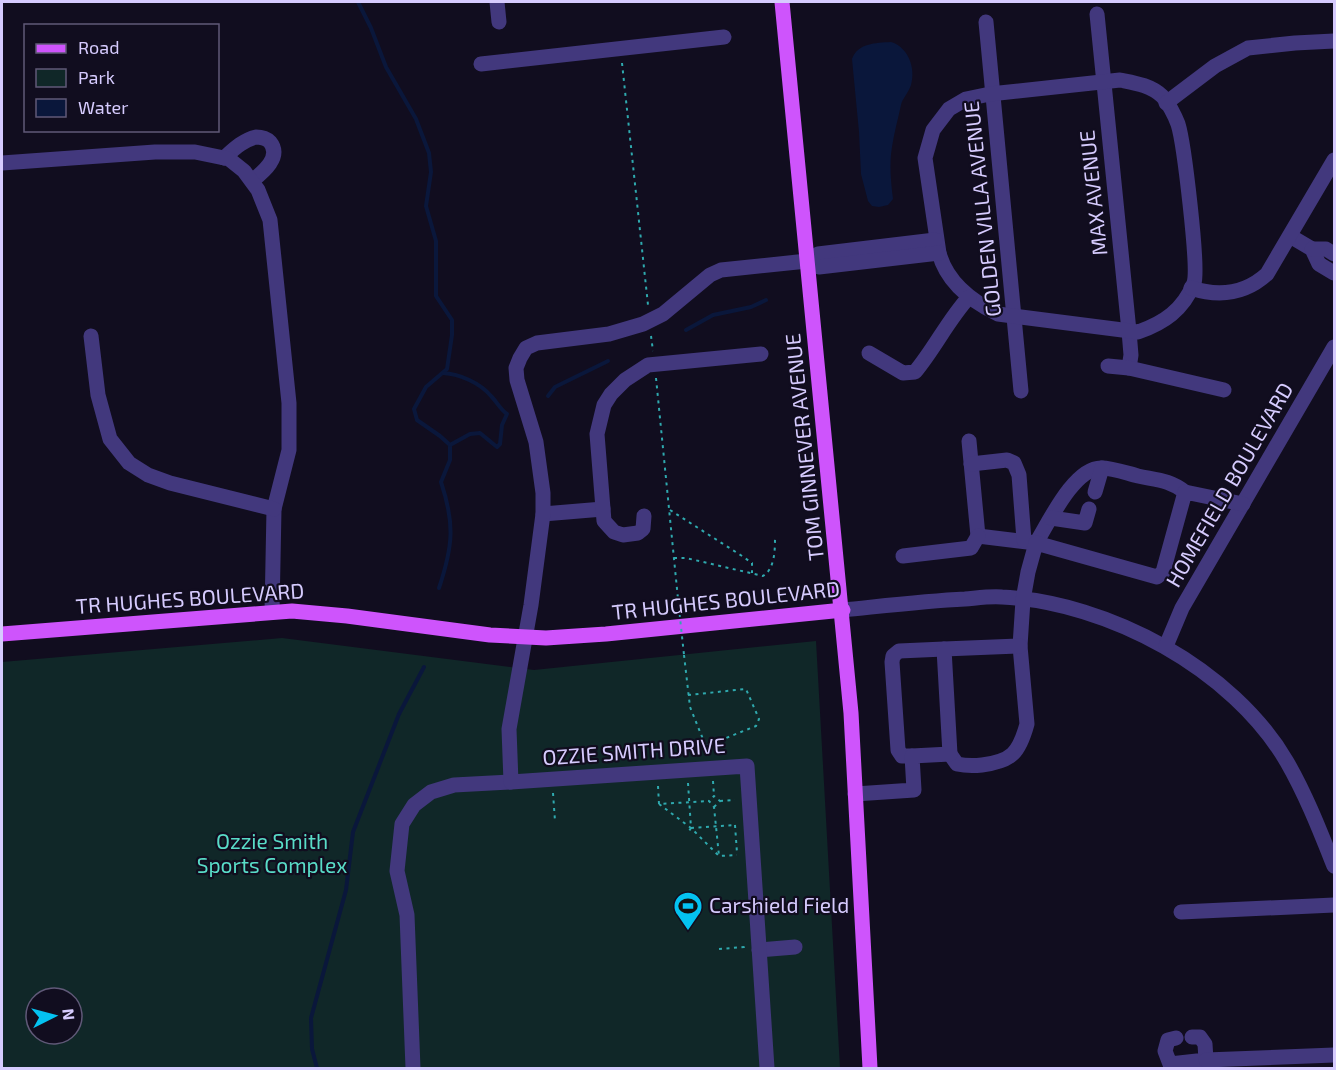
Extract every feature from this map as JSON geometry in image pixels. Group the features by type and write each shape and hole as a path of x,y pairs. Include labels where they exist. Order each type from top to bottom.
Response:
{"main road":[{"name":"TOM GINNEVER AVENUE","path":"782,2 843,610 870,1068"},
{"name":"TR HUGHES BOULEVARD","path":"2,634 272,612 328,614 525,638 595,635 843,610"}],"street":[{"path":"497,2 499,22"},
{"name":"MAX AVENUE","path":"1097,14 1130,331 1129,368"},
{"name":"GOLDEN VILLA AVENUE","path":"986,22 1021,391"},
{"path":"481,64 724,37"},
{"path":"1166,103 1215,66 1248,48 1335,41"},
{"path":"1120,80 1142,84 1162,97 1177,121 1183,143 1195,281 1180,308 1159,325 1138,332 998,314 977,304 956,286 941,261 937,246 925,158 933,130 949,110 966,99 993,93 1120,80"},
{"path":"224,158 242,143 257,137 265,138 271,144 274,155 271,163 252,181"},
{"path":"2,163 155,152 195,152 229,159 244,171 258,190 270,220 289,403 289,450 274,509 272,612"},
{"path":"1191,288 1206,293 1225,293 1240,291 1255,285 1267,274 1335,160"},
{"path":"1290,236 1312,249 1326,249 1335,254"},
{"path":"413,1068 406,915 398,871 402,825 414,805 431,792 454,785 511,782 509,729 531,605 543,514 543,493 536,442 517,380 516,368 526,348 537,343 609,334 643,324 663,314 710,275 721,270 807,261 818,254 937,246"},
{"path":"1312,249 1318,264 1335,273"},
{"path":"869,353 903,373 915,372 925,361 957,310 969,297"},
{"path":"91,336 98,395 110,439 129,463 148,475 170,483 274,509"},
{"name":"HOMEFIELD BOULEVARD","path":"1166,646 1182,608 1335,347"},
{"path":"644,516 643,529 638,533 623,535 608,528 604,521 597,452 599,419 611,394 624,380 648,365 760,354"},
{"path":"1108,366 1129,368 1224,390"},
{"path":"903,556 971,548 978,536 969,441"},
{"path":"944,649 950,754 957,764 964,766 1004,761 1016,751 1027,724 1020,646 1030,542 1019,475 1014,463 1007,460 972,464"},
{"path":"1030,542 1051,518 1078,479 1089,470 1102,468 1174,484 1185,492 1243,504"},
{"path":"1095,492 1102,468"},
{"path":"978,536 1030,542 1157,577 1164,572 1185,492"},
{"path":"543,514 603,509"},
{"path":"1051,518 1085,523 1089,509"},
{"name":"TR HUGHES BOULEVARD","path":"843,610 940,600 1001,597 1057,604 1099,617 1166,646 1205,672 1258,722 1286,760 1335,866"},
{"path":"950,754 902,756 898,750 893,656 899,651 1020,646"},
{"path":"855,794 914,790 912,756"},
{"name":"OZZIE SMITH DRIVE","path":"511,782 747,766 767,1068"},
{"path":"1181,912 1335,905"},
{"path":"759,950 795,948"},
{"path":"1192,1037 1200,1037 1205,1044 1206,1060"},
{"path":"1176,1038 1168,1040 1165,1051 1170,1064 1188,1065 1206,1060 1335,1055"}],"path":[{"path":"620,48 649,313"},
{"path":"650,330 653,355"},
{"path":"655,372 688,695 690,707 712,759"},
{"path":"670,510 752,563 751,574"},
{"path":"674,558 686,558 751,574 767,574 774,551 775,537"},
{"path":"688,695 746,689 759,719 756,726 706,746"},
{"path":"712,775 714,796 720,801"},
{"path":"687,780 690,830"},
{"path":"668,785 656,786 659,804 719,856 737,857 735,825"},
{"path":"553,792 555,820"},
{"path":"659,804 709,801 714,796"},
{"path":"714,807 720,801 738,800"},
{"path":"709,801 714,807 719,856"},
{"path":"690,830 740,825"},
{"path":"719,949 744,947 743,936"}],"green space":[{"name":"Ozzie Smith Sports Complex","path":"282,638 534,670 816,641 840,1068 2,1068 2,662"}],"water":[{"path":"891,42 906,53 911,65 912,78 910,88 902,103 891,153 893,199 888,205 879,207 872,206 868,201 861,174 852,59 863,47"}],"waterway":[{"path":"358,2 386,67 416,119 429,153 431,172 426,206 436,241 436,296 452,320 452,335 447,369 426,387 414,409 417,420 450,445 450,460 441,482 449,510 450,535 447,560 439,588"},
{"path":"686,330 713,315 751,307 766,300"},
{"path":"548,396 555,387 608,361"},
{"path":"443,373 456,375 475,383 486,391 507,414 502,425 500,444 497,447 480,433 470,434 450,445"},
{"path":"317,1068 312,1049 311,1018 346,890 353,832 399,714 424,667"}],"place":[{"name":"Carshield Field","path":"688,932"}]}
